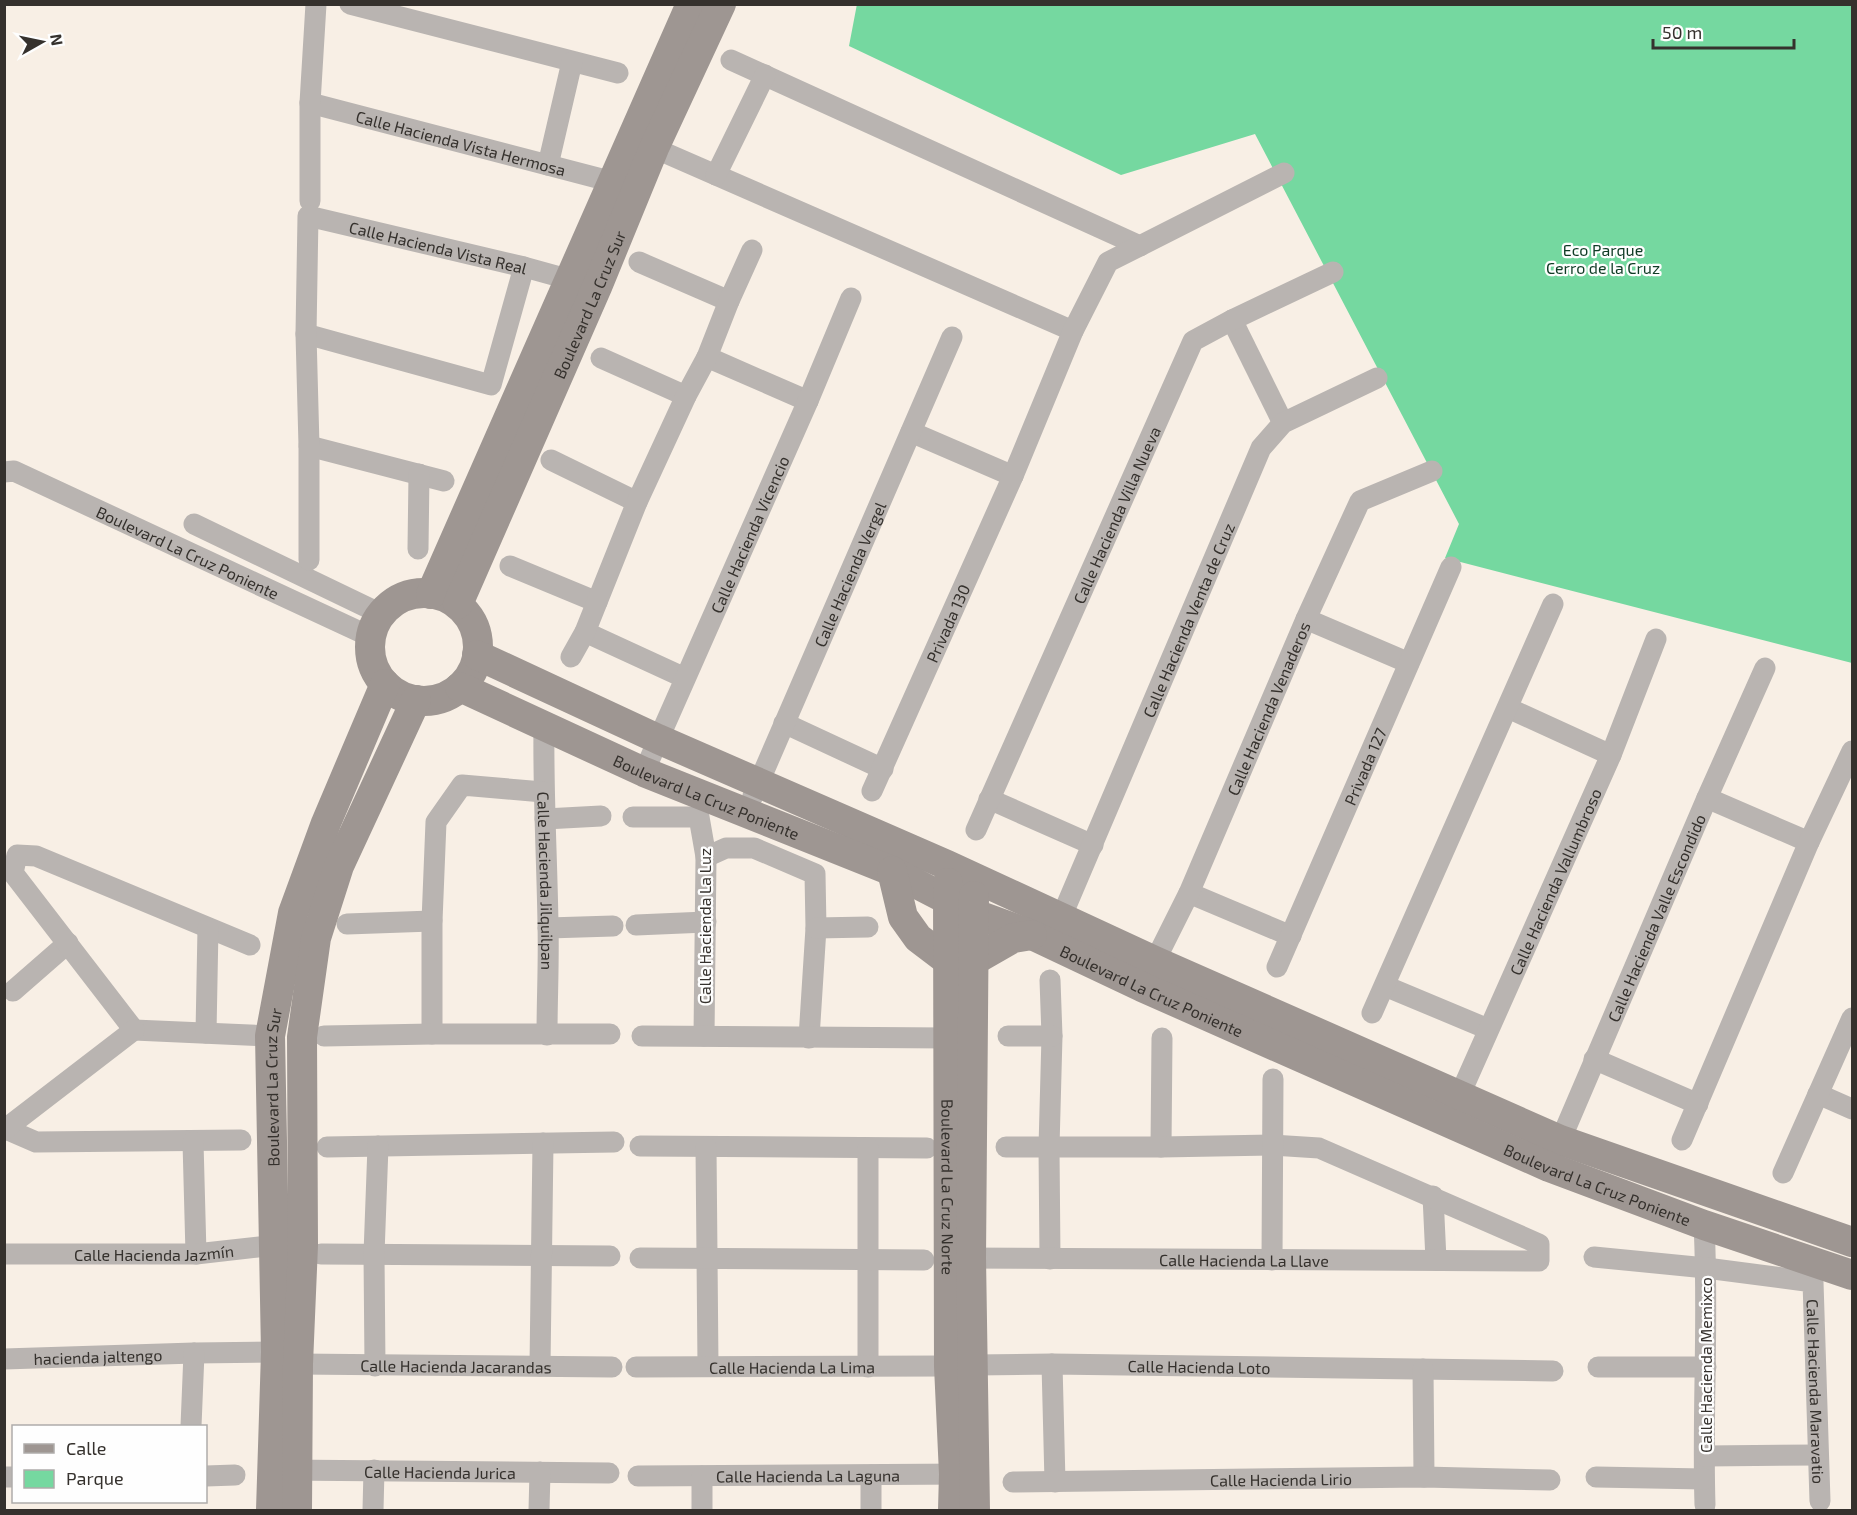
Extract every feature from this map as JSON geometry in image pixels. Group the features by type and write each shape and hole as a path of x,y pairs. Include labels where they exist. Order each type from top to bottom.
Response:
{"street":[{"path":"309,560 306,334 310,103 316,4"},
{"path":"350,4 618,73"},
{"name":"Boulevard La Cruz Sur","path":"583,283 613,182 691,4"},
{"name":"Boulevard La Cruz Sur","path":"444,599 583,283 654,148 721,4"},
{"path":"731,60 1140,246"},
{"path":"548,165 572,62"},
{"path":"716,175 765,75"},
{"name":"Calle Hacienda Vista Hermosa","path":"310,103 613,182"},
{"path":"654,148 1073,331"},
{"path":"911,432 1013,476 1073,331 1108,262 1284,173"},
{"name":"Calle Hacienda Vista Real","path":"309,209 583,283"},
{"path":"572,657 585,632 637,502 686,396 707,357 752,250"},
{"path":"639,262 729,301"},
{"path":"306,334 491,385 524,267"},
{"name":"Calle Hacienda Villa Nueva","path":"976,830 1193,340 1333,272"},
{"name":"Calle Hacienda Vicencio","path":"644,772 808,401 851,298"},
{"path":"1232,320 1283,423"},
{"name":"Calle Hacienda Vergel","path":"747,812 952,337"},
{"path":"707,357 808,401"},
{"path":"600,358 686,396"},
{"name":"Calle Hacienda Venta de Cruz","path":"1061,918 1261,448 1283,423 1377,378"},
{"path":"309,446 444,481"},
{"path":"551,460 637,502"},
{"name":"Boulevard La Cruz Poniente","path":"4,472 14,471 376,626"},
{"name":"Calle Hacienda Venaderos","path":"1148,974 1189,893 1306,619 1360,501 1432,471"},
{"path":"418,549 419,474"},
{"name":"Privada 130","path":"873,791 1013,476"},
{"name":"Boulevard La Cruz Poniente","path":"194,524 376,626"},
{"path":"510,566 597,602"},
{"name":"Privada 127","path":"1277,967 1451,567"},
{"path":"412,594 444,599 472,622 476,632 477,655 474,666 460,687 440,699 416,700 405,697 385,684 373,663 376,626 400,598 412,594"},
{"path":"1372,1013 1553,604"},
{"path":"1306,619 1409,663"},
{"path":"585,632 685,678"},
{"name":"Calle Hacienda Vallumbroso","path":"1454,1110 1611,756 1656,639"},
{"name":"Boulevard La Cruz Poniente","path":"477,655 658,739 760,782 1061,918 1148,974"},
{"name":"Calle Hacienda Valle Escondido","path":"1549,1167 1765,668"},
{"name":"Boulevard La Cruz Sur","path":"300,1248 270,1036 293,913 326,823 385,684"},
{"name":"Boulevard La Cruz Poniente","path":"460,687 644,772 892,871 975,914 1148,974 1454,1110 1549,1167 1704,1225 1852,1275"},
{"name":"Boulevard La Cruz Sur","path":"271,1510 284,1470 287,1358 300,1248 302,1037 316,938 339,866 416,700"},
{"path":"1508,708 1611,756"},
{"path":"784,723 883,769"},
{"name":"Calle Hacienda Jilquilpan","path":"544,727 543,792 548,928 547,1035"},
{"path":"1683,1140 1809,842 1852,751"},
{"path":"432,1034 432,921 436,822 462,785 543,792"},
{"path":"1707,798 1809,842"},
{"path":"989,799 1093,845"},
{"path":"545,819 601,816"},
{"name":"Calle Hacienda La Luz","path":"633,817 699,817 706,857 704,1036"},
{"path":"706,857 726,848 754,848 815,874 816,928 809,1038"},
{"path":"134,1030 13,873 16,855 36,856 250,945"},
{"path":"892,871 903,917 918,938 960,960 1013,938 1032,935"},
{"name":"Boulevard La Cruz Norte","path":"948,1259 960,960 948,901 960,871"},
{"name":"Boulevard La Cruz Norte","path":"960,871 975,914 960,960 949,1038 948,1259 962,1366 965,1474 975,1510"},
{"path":"1189,893 1291,936"},
{"path":"348,924 432,921"},
{"path":"636,925 706,922"},
{"path":"548,928 613,926"},
{"path":"816,928 868,927"},
{"path":"206,1033 208,928"},
{"path":"13,991 68,943"},
{"path":"1050,980 1052,1036 1049,1147 1050,1259"},
{"path":"1385,986 1488,1029"},
{"path":"1783,1173 1852,1018"},
{"path":"5,1130 134,1030 270,1036"},
{"path":"324,1036 610,1034"},
{"path":"642,1036 949,1038"},
{"path":"1008,1036 1052,1036"},
{"path":"1161,1147 1162,1038"},
{"path":"1594,1059 1698,1104"},
{"path":"1272,1260 1273,1078"},
{"path":"1818,1094 1852,1109"},
{"name":"Boulevard La Cruz Poniente","path":"1454,1110 1560,1140 1852,1242"},
{"path":"5,1130 36,1142 241,1140"},
{"path":"193,1142 196,1254"},
{"path":"327,1147 614,1142"},
{"path":"540,1366 543,1143"},
{"path":"1006,1147 1272,1145 1319,1148 1433,1196 1436,1260"},
{"path":"375,1366 374,1254 378,1146"},
{"path":"640,1146 927,1148"},
{"path":"706,1147 708,1366"},
{"path":"868,1148 868,1367"},
{"name":"Calle Hacienda La Llave","path":"640,1258 1539,1261 1539,1244 1433,1196"},
{"name":"Calle Hacienda Memixco","path":"1704,1225 1706,1268 1704,1505"},
{"name":"Calle Hacienda Jazmín","path":"4,1254 196,1254 300,1248 374,1254 610,1256"},
{"path":"1594,1257 1706,1268"},
{"name":"Calle Hacienda Maravatio","path":"1706,1268 1813,1282 1820,1501"},
{"path":"191,1425 194,1353"},
{"name":"hacienda jaltengo","path":"4,1359 194,1353 287,1358"},
{"name":"Calle Hacienda Jacarandas","path":"287,1358 375,1366 612,1367"},
{"path":"1052,1364 1055,1482"},
{"name":"Calle Hacienda Loto","path":"962,1366 1052,1364 1553,1371"},
{"name":"Calle Hacienda La Lima","path":"636,1366 962,1366"},
{"path":"1598,1367 1706,1367"},
{"path":"1423,1369 1424,1478"},
{"path":"1705,1456 1817,1455"},
{"name":"Boulevard La Cruz Sur","path":"284,1470 297,1510"},
{"name":"Calle Hacienda Jurica","path":"284,1470 609,1473"},
{"path":"373,1510 374,1470"},
{"path":"539,1510 540,1472"},
{"name":"Boulevard La Cruz Norte","path":"953,1510 965,1474"},
{"name":"Calle Hacienda La Laguna","path":"638,1476 965,1474"},
{"path":"207,1476 235,1475"},
{"path":"871,1475 872,1510"},
{"path":"702,1476 702,1510"},
{"path":"1596,1477 1704,1479"},
{"name":"Calle Hacienda Lirio","path":"1013,1482 1424,1478 1550,1480"}],"green space":[{"name":"Eco Parque Cerro de la Cruz","path":"857,4 1852,5 1852,663 1445,558 1459,524 1255,134 1121,175 849,46"}]}
